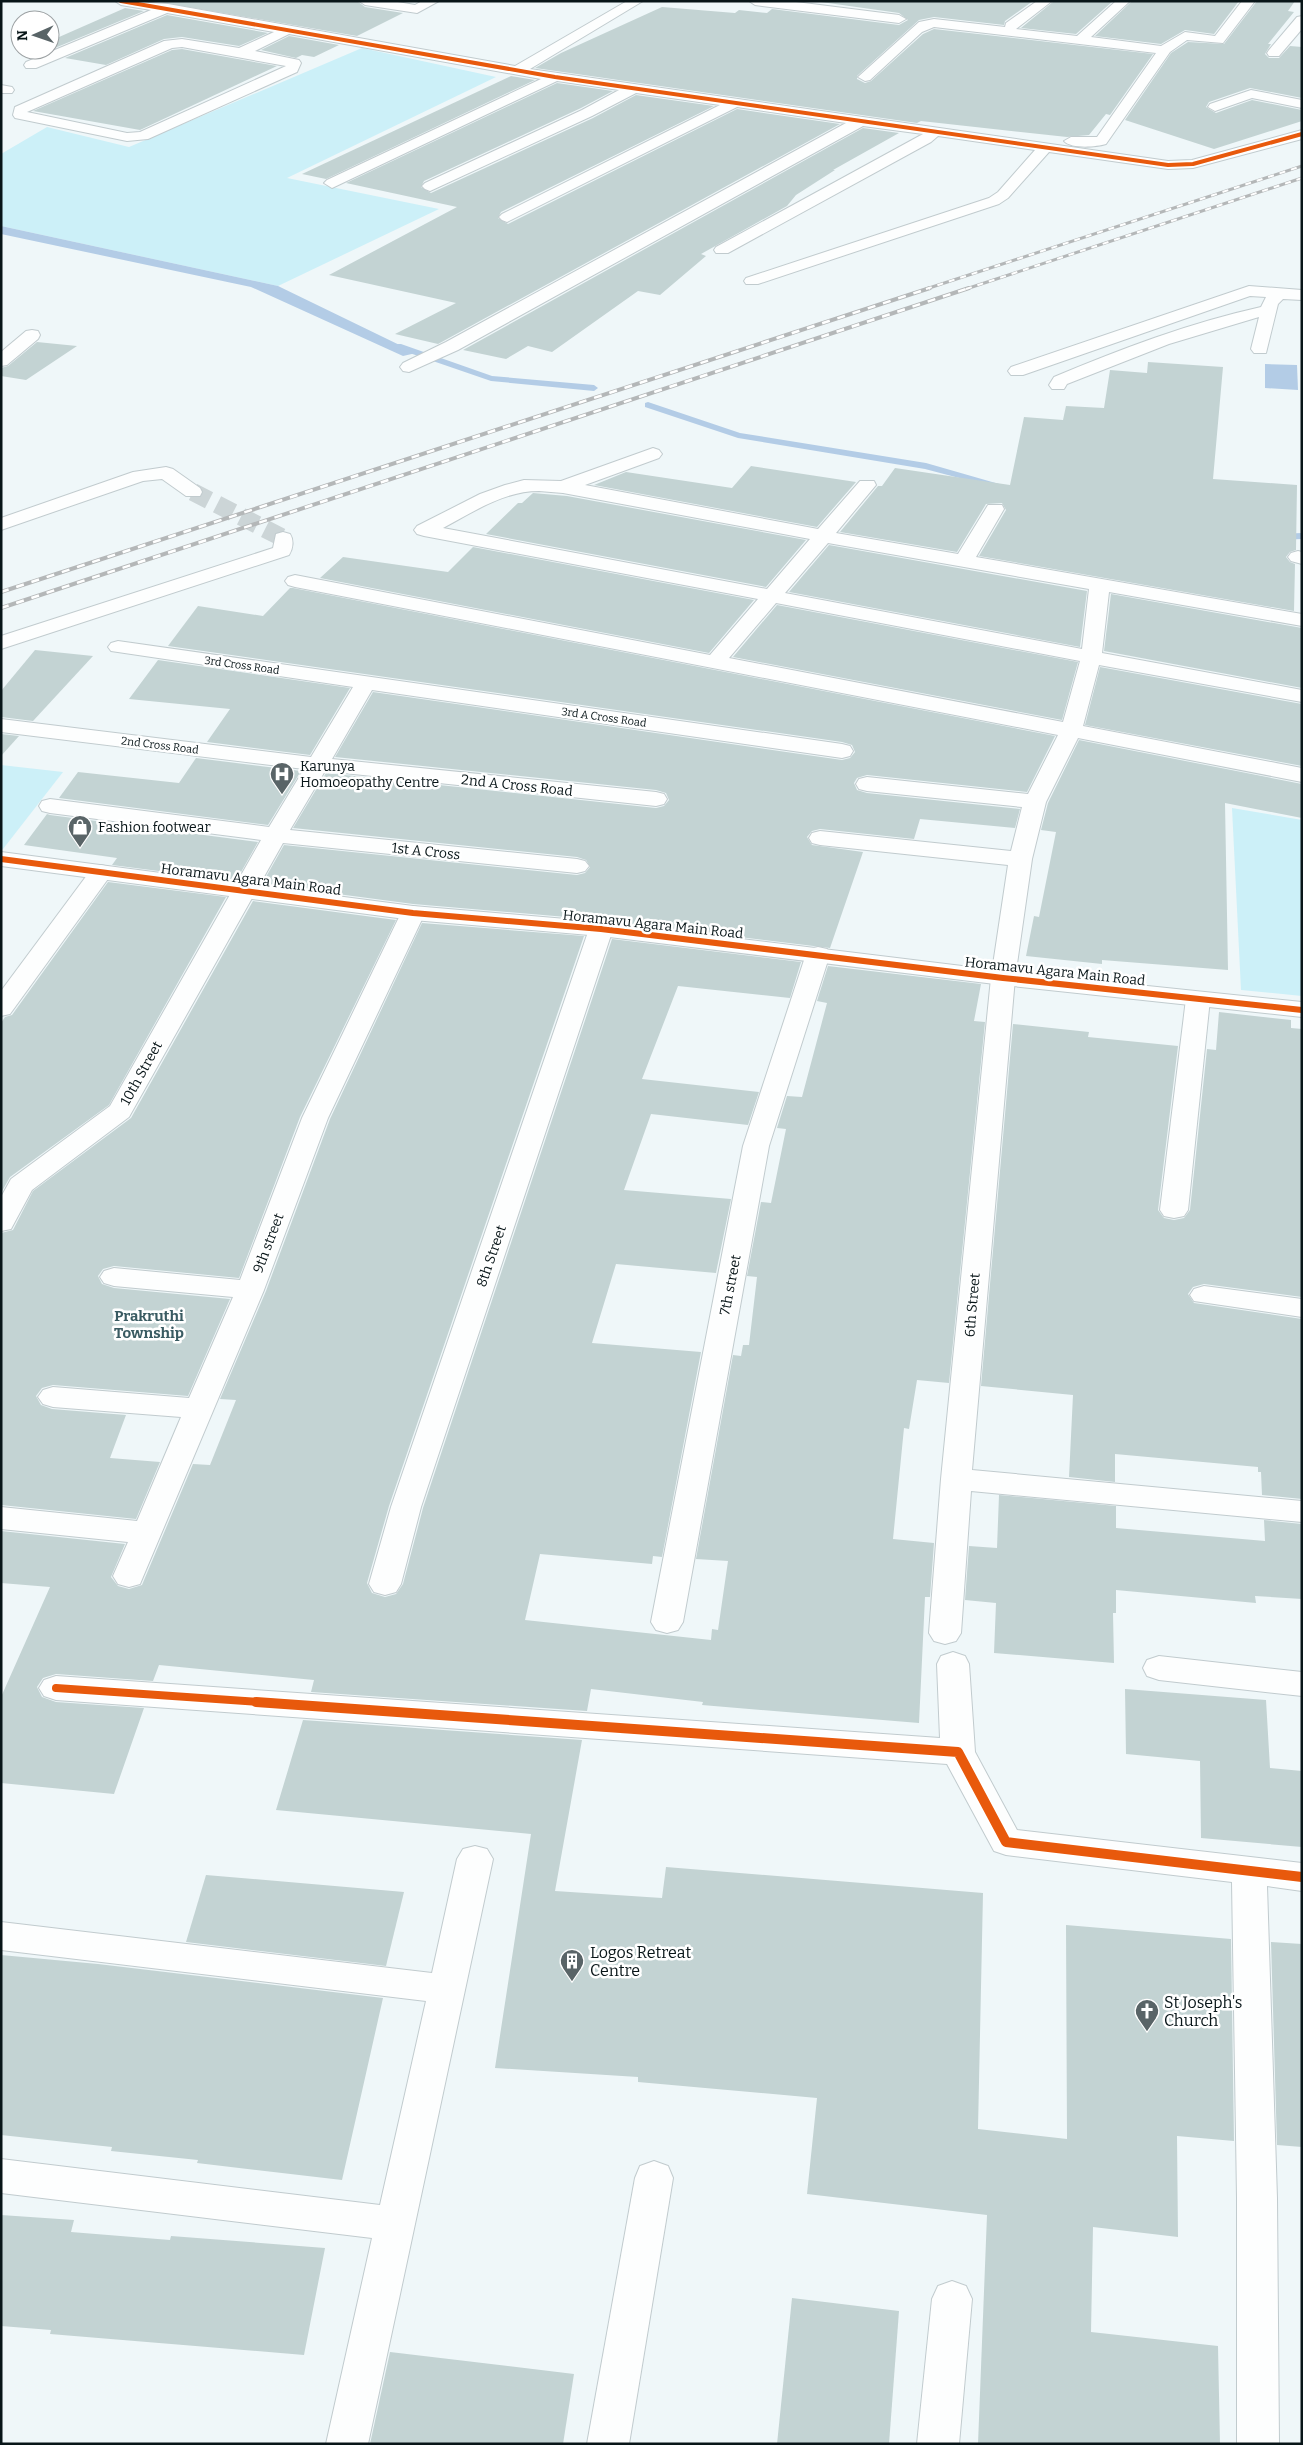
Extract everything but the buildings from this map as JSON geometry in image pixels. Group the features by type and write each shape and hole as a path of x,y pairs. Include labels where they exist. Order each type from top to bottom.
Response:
{"street":[{"path":"121,1 158,5 555,77 859,122 926,135 1181,166 1302,134"},
{"path":"365,1 417,9 433,1"},
{"path":"518,70 637,1"},
{"path":"755,1 899,19"},
{"path":"1011,26 1046,1"},
{"path":"1081,39 1124,1"},
{"path":"1165,34 1218,40 1249,1"},
{"path":"31,65 158,5"},
{"path":"205,15 230,5"},
{"path":"1274,53 1302,20"},
{"path":"865,77 924,25 946,24 1163,50 1185,36"},
{"path":"1096,26 1116,28"},
{"path":"240,52 294,64 292,69 143,136 127,137 20,115 20,110 169,44 182,43 240,52 288,30"},
{"path":"722,250 926,135 1025,140 1053,149 1100,141 1163,54 1163,50"},
{"path":"332,183 555,77"},
{"path":"430,186 587,113 634,88"},
{"path":"1215,107 1252,94 1302,104"},
{"path":"507,217 734,103"},
{"path":"409,368 859,122"},
{"path":"1025,140 1053,149"},
{"path":"752,281 994,201 1053,149"},
{"path":"1017,371 1249,291 1302,296"},
{"path":"1260,348 1270,303 1279,294"},
{"path":"1058,385 1060,381 1167,339 1231,318 1269,310"},
{"path":"1,361 32,335"},
{"path":"563,488 653,454"},
{"path":"1,524 140,476 166,474 193,492"},
{"path":"716,661 775,595 867,485"},
{"path":"1302,620 1100,583 823,536 563,488 533,486 516,488 501,493 424,530 775,595 1091,658 1302,696"},
{"path":"964,560 995,509"},
{"path":"1,643 282,551 283,538"},
{"path":"295,581 1302,775"},
{"name":"6th Street","path":"958,1752 949,1649 956,1479 1003,978 1020,860 1035,802 1071,732 1091,658 1100,583"},
{"name":"3rd Cross Road","path":"118,647 366,683"},
{"name":"3rd A Cross Road","path":"366,683 842,751"},
{"name":"10th Street","path":"1,1223 21,1185 120,1111 243,890 366,683"},
{"name":"2nd Cross Road","path":"1,725 318,764"},
{"name":"2nd A Cross Road","path":"318,764 656,799"},
{"path":"868,784 1035,802"},
{"name":"1st A Cross","path":"50,806 275,835 578,866"},
{"path":"820,838 1020,860"},
{"name":"Horamavu Agara Main Road","path":"1,859 413,913 600,930 818,954 1003,978 1302,1010"},
{"path":"1,1009 101,872"},
{"name":"9th street","path":"129,1576 250,1290 315,1118 413,913"},
{"name":"8th Street","path":"385,1584 409,1497 600,930"},
{"name":"7th street","path":"667,1622 756,1146 818,954"},
{"path":"1174,1210 1198,999"},
{"path":"114,1277 250,1290"},
{"path":"1204,1295 1302,1308"},
{"path":"53,1397 200,1409"},
{"path":"956,1479 1302,1512"},
{"path":"1,1518 146,1533"},
{"path":"1159,1668 1302,1684"},
{"path":"56,1688 958,1752 1006,1842 1302,1877"},
{"path":"347,2444 475,1858"},
{"path":"1249,1870 1257,2198 1258,2444"},
{"path":"1,1936 447,1989"},
{"path":"1,2176 395,2224"},
{"path":"608,2444 654,2178"},
{"path":"938,2444 952,2299"}],"shaded area":[{"path":"362,48 496,77 287,178 439,209 278,286 1,226 1,154 47,127 129,147"},
{"path":"1,226 278,286 416,353 403,356 251,287 1,234"},
{"path":"1265,364 1297,365 1298,390 1265,388"},
{"path":"1,765 63,772 3,849 1,849"},
{"path":"1232,808 1302,820 1302,996 1241,990"}],"waterway":[{"path":"398,346 491,378 594,388"},
{"path":"648,405 738,435 926,466 1001,486"},
{"path":"1278,537 1302,536"}],"tunnel":[{"path":"193,492 283,538"}],"railway":[{"path":"926,289 1302,166"},
{"path":"966,289 1302,178"},
{"path":"1,592 930,288"},
{"path":"1,608 969,288"}],"cycle path":[{"path":"121,1 555,77 1168,165 1193,164 1302,134"},
{"path":"1,859 413,913 601,929 1003,978 1302,1010"},
{"path":"56,1688 958,1752 1006,1842 1302,1877"}],"place":[{"name":"Karunya Homoeopathy Centre","path":"282,795"},
{"name":"Fashion footwear","path":"80,848"},
{"name":"Logos Retreat Centre","path":"572,1982"},
{"name":"St Joseph's Church","path":"1147,2032"}],"district":[{"name":"Prakruthi Township","path":"149,1324"}]}
